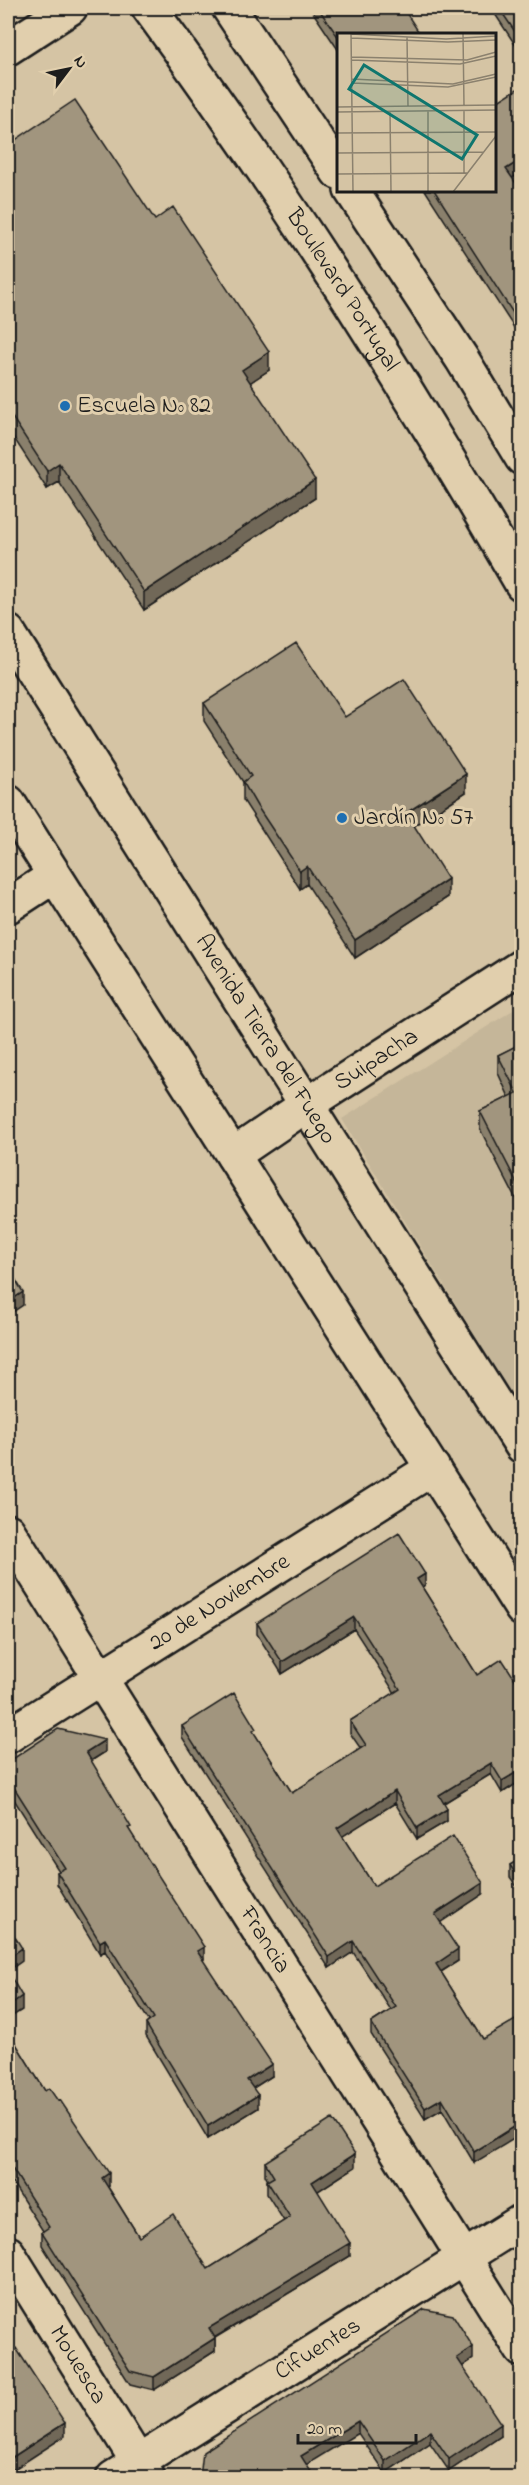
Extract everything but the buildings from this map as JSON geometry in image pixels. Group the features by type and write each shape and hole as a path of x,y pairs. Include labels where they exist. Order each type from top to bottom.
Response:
{"street":[{"path":"8,48 70,8"},
{"name":"Boulevard Portugal","path":"149,8 194,69 324,262 449,458 522,584"},
{"path":"229,8 337,169"},
{"path":"352,192 462,358 522,458"},
{"name":"Avenida Tierra del Fuego","path":"8,632 305,1106 522,1446"},
{"path":"8,802 522,1609"},
{"path":"8,906 54,876"},
{"name":"Suipacha","path":"233,1155 522,966"},
{"name":"20 de Noviembre","path":"8,1736 433,1468"},
{"name":"Francia","path":"8,1532 522,2350"},
{"name":"Cifuentes","path":"133,2472 522,2221"},
{"name":"Mouesca","path":"8,2253 133,2472"}],"shaded area":[{"path":"521,1005 521,1410 342,1119"}],"place":[{"name":"Escuela Nº 82","path":"65,406"},
{"name":"Jardín Nº 57","path":"342,818"}]}
